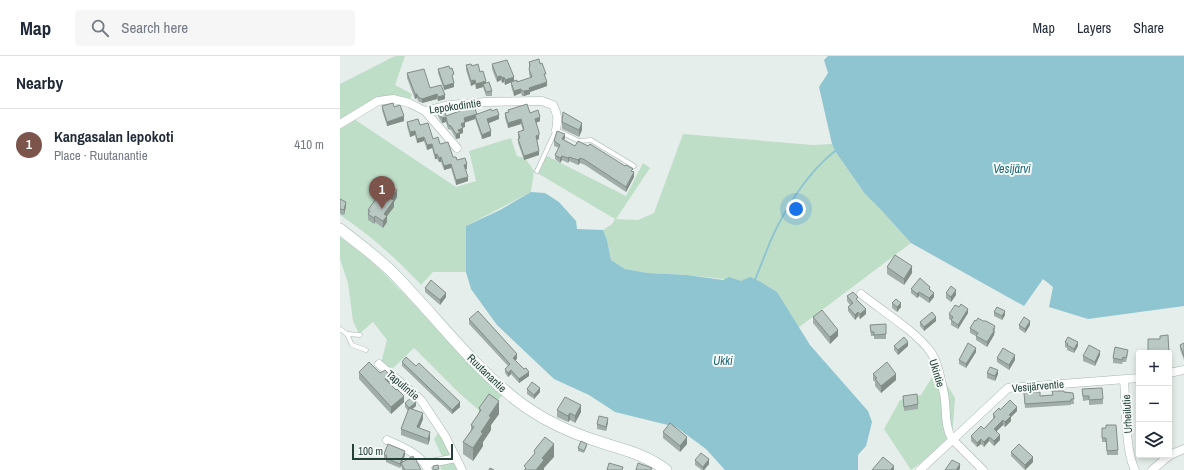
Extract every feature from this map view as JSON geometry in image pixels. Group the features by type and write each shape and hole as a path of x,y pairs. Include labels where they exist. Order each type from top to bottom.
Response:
{"main road":[{"name":"Ruutanantie","path":"340,229 396,276 473,360 518,401 548,421 593,440 639,454 655,461 666,470"}],"street":[{"name":"Lepokodintie","path":"340,124 378,100 393,99 409,103 425,111 450,105 485,102 542,101 552,105 556,111 558,120 556,130"},
{"path":"425,111 457,148"},
{"name":"Ukintie","path":"861,294 911,332 930,352 935,360 944,395 949,433 952,439"},
{"name":"Tapulintie","path":"379,364 421,400 445,436 462,470"},
{"path":"1172,372 1184,370"},
{"name":"Vesijärventie","path":"920,470 1008,388 1136,378"},
{"name":"Urheilutie","path":"1124,380 1128,444 1131,462 1135,470"},
{"path":"952,439 983,470"},
{"path":"387,440 406,448 427,467 456,458"},
{"path":"1152,470 1170,455 1184,449"}],"lane":[{"path":"538,171 556,130 578,141 591,140 634,166"},
{"path":"340,329 347,334 352,345 366,350"},
{"path":"347,334 360,335"}],"green space":[{"path":"395,56 405,56 395,85 412,94 409,103 393,99 351,117 456,187 476,181 469,151 511,138 517,156 525,158 534,171 531,192 466,226 466,272 433,272 421,285 383,248 340,215 340,84"},
{"path":"683,134 813,145 832,144 835,151 865,194 911,243 798,328 777,292 761,282 648,273 625,269 611,260 607,240 603,230 612,224 615,219 534,171 543,154 626,196 643,163 650,168 616,219 638,220 654,213"},
{"path":"340,237 378,267 458,352 503,394 494,405 481,412 458,392 414,348 391,370 381,363 387,340 373,322 359,334 353,321 348,283 340,259"},
{"path":"937,369 955,398 952,439 911,470 884,429 900,400 921,395"},
{"path":"440,430 461,470 441,470 440,465 445,463 434,439"}],"water":[{"name":"Vesijärvi","path":"828,56 1184,56 1184,306 1088,319 1049,307 1053,287 1043,279 1024,306 911,243 865,194 835,151 832,144 819,87 828,73 824,60"},
{"name":"Ukki","path":"531,192 545,193 559,202 576,221 577,229 603,230 607,240 611,260 625,269 648,273 687,275 723,280 729,277 741,281 750,277 777,292 810,345 868,411 872,422 866,446 858,455 858,470 725,470 706,449 676,427 615,412 589,395 554,379 497,325 471,289 466,272 466,226 500,210"}],"building":[{"path":"539,59 540,64 542,63 546,74 544,74 547,82 529,88 530,90 522,91 521,89 514,91 511,82 517,80 517,82 532,77 529,69 529,62"},
{"path":"507,60 514,77 505,80 504,77 497,77 492,64"},
{"path":"471,64 472,66 478,64 480,72 483,71 486,81 476,84 475,80 471,81 466,65"},
{"path":"449,66 450,69 452,68 454,74 452,75 454,83 444,86 438,69"},
{"path":"424,69 430,88 441,85 445,95 438,97 437,94 422,99 415,94 407,73"},
{"path":"489,82 492,91 486,92 483,84"},
{"path":"393,103 394,107 400,105 404,116 387,122 382,106"},
{"path":"473,104 477,114 464,118 465,122 461,124 463,128 458,130 460,133 456,134 451,126 448,125 446,117 442,118 437,109 444,108 446,116 468,108 467,106"},
{"path":"527,104 530,113 538,110 540,117 535,119 539,132 539,135 536,136 539,151 524,156 518,139 520,138 518,132 524,130 521,119 508,123 505,113 509,112 508,110"},
{"path":"491,109 492,111 497,109 499,115 487,119 491,131 482,135 475,115"},
{"path":"563,112 582,123 579,130 562,122"},
{"path":"418,119 420,125 428,123 433,139 438,137 440,144 448,142 453,157 456,157 457,160 465,158 467,164 464,165 468,177 456,180 451,164 444,166 441,157 439,158 437,154 435,155 432,144 427,145 424,137 417,139 415,131 410,132 407,122"},
{"path":"557,131 565,134 562,139 575,146 578,141 588,146 590,144 625,166 626,165 633,169 631,171 634,172 626,187 585,160 562,156 560,158 555,155 560,145 554,141"},
{"path":"387,183 397,190 391,199 394,200 384,214 387,216 383,221 368,214 370,211 368,210"},
{"path":"340,199 346,202 344,210 340,209"},
{"path":"895,255 912,266 904,279 887,267"},
{"path":"920,278 934,293 929,298 919,292 917,294 911,289"},
{"path":"431,280 446,293 440,300 425,288"},
{"path":"951,286 956,290 951,297 946,293"},
{"path":"853,292 858,297 856,299 866,309 860,314 858,312 855,315 848,307 853,303 847,296"},
{"path":"896,299 901,303 897,307 892,303"},
{"path":"961,304 968,309 958,325 951,320 953,317 949,314 955,305 959,307"},
{"path":"997,307 1005,311 1002,316 994,312"},
{"path":"822,310 838,330 830,337 813,317"},
{"path":"478,311 517,354 513,358 529,372 519,379 511,370 508,373 505,369 510,364 469,319"},
{"path":"932,312 936,317 924,327 920,322"},
{"path":"1024,317 1030,321 1025,329 1019,325"},
{"path":"978,318 995,326 994,331 987,342 976,336 978,333 970,328"},
{"path":"886,324 886,334 874,335 874,332 871,332 870,325"},
{"path":"1168,335 1169,350 1148,350 1148,339 1160,339 1160,336"},
{"path":"904,337 908,342 898,350 894,346"},
{"path":"1068,337 1078,342 1074,349 1065,342"},
{"path":"968,343 976,348 966,364 959,360"},
{"path":"1184,343 1184,356 1180,345"},
{"path":"1089,345 1100,351 1095,362 1083,356"},
{"path":"1115,347 1128,350 1126,358 1123,357 1122,360 1113,358"},
{"path":"1003,348 1015,355 1009,365 997,358"},
{"path":"406,357 416,366 419,363 460,402 452,410 402,362"},
{"path":"369,362 380,373 385,370 390,375 385,379 404,396 391,407 359,372"},
{"path":"887,362 896,374 881,386 873,374"},
{"path":"990,367 998,370 995,376 987,373"},
{"path":"532,382 540,388 534,395 527,389"},
{"path":"1102,388 1103,399 1089,400 1089,396 1083,396 1082,389"},
{"path":"1052,391 1073,393 1074,399 1071,399 1071,401 1025,404 1024,393 1040,392 1040,396 1053,395"},
{"path":"489,394 499,401 481,432 483,433 473,448 463,442 474,427 471,425 481,410 479,408"},
{"path":"917,394 918,404 904,407 903,396"},
{"path":"412,397 416,402 409,408 405,403"},
{"path":"565,397 581,405 575,416 570,413 568,416 557,410"},
{"path":"1010,400 1017,407 1009,415 1011,416 1005,422 1003,420 994,429 1000,435 994,441 989,437 984,442 981,439 977,443 971,436 981,426 984,429 995,417 993,414 999,408 1000,410"},
{"path":"409,408 423,413 417,427 430,432 428,439 401,429"},
{"path":"599,416 608,418 606,427 597,424"},
{"path":"670,423 687,437 680,446 663,432"},
{"path":"1106,425 1116,425 1118,450 1107,451 1106,438 1102,438 1102,428 1106,428"},
{"path":"545,437 554,444 542,458 544,460 536,470 524,470 526,468 524,466 535,453 534,451"},
{"path":"581,441 587,444 584,451 578,448"},
{"path":"388,444 405,451 400,464 386,458 387,456 384,454"},
{"path":"1019,444 1033,457 1025,465 1011,452"},
{"path":"701,453 709,459 703,467 695,460"},
{"path":"413,456 421,470 405,470 401,463"},
{"path":"883,457 894,466 890,470 872,470"},
{"path":"952,460 960,464 956,470 945,470"},
{"path":"609,463 623,467 622,470 607,470"},
{"path":"638,463 652,468 651,470 636,470"},
{"path":"438,465 439,469 433,470 433,466"}],"waterway":[{"path":"755,280 770,242 789,205 815,170 835,151"}],"place":[{"name":"Kangasalan lepokoti","path":"382,209"}]}
